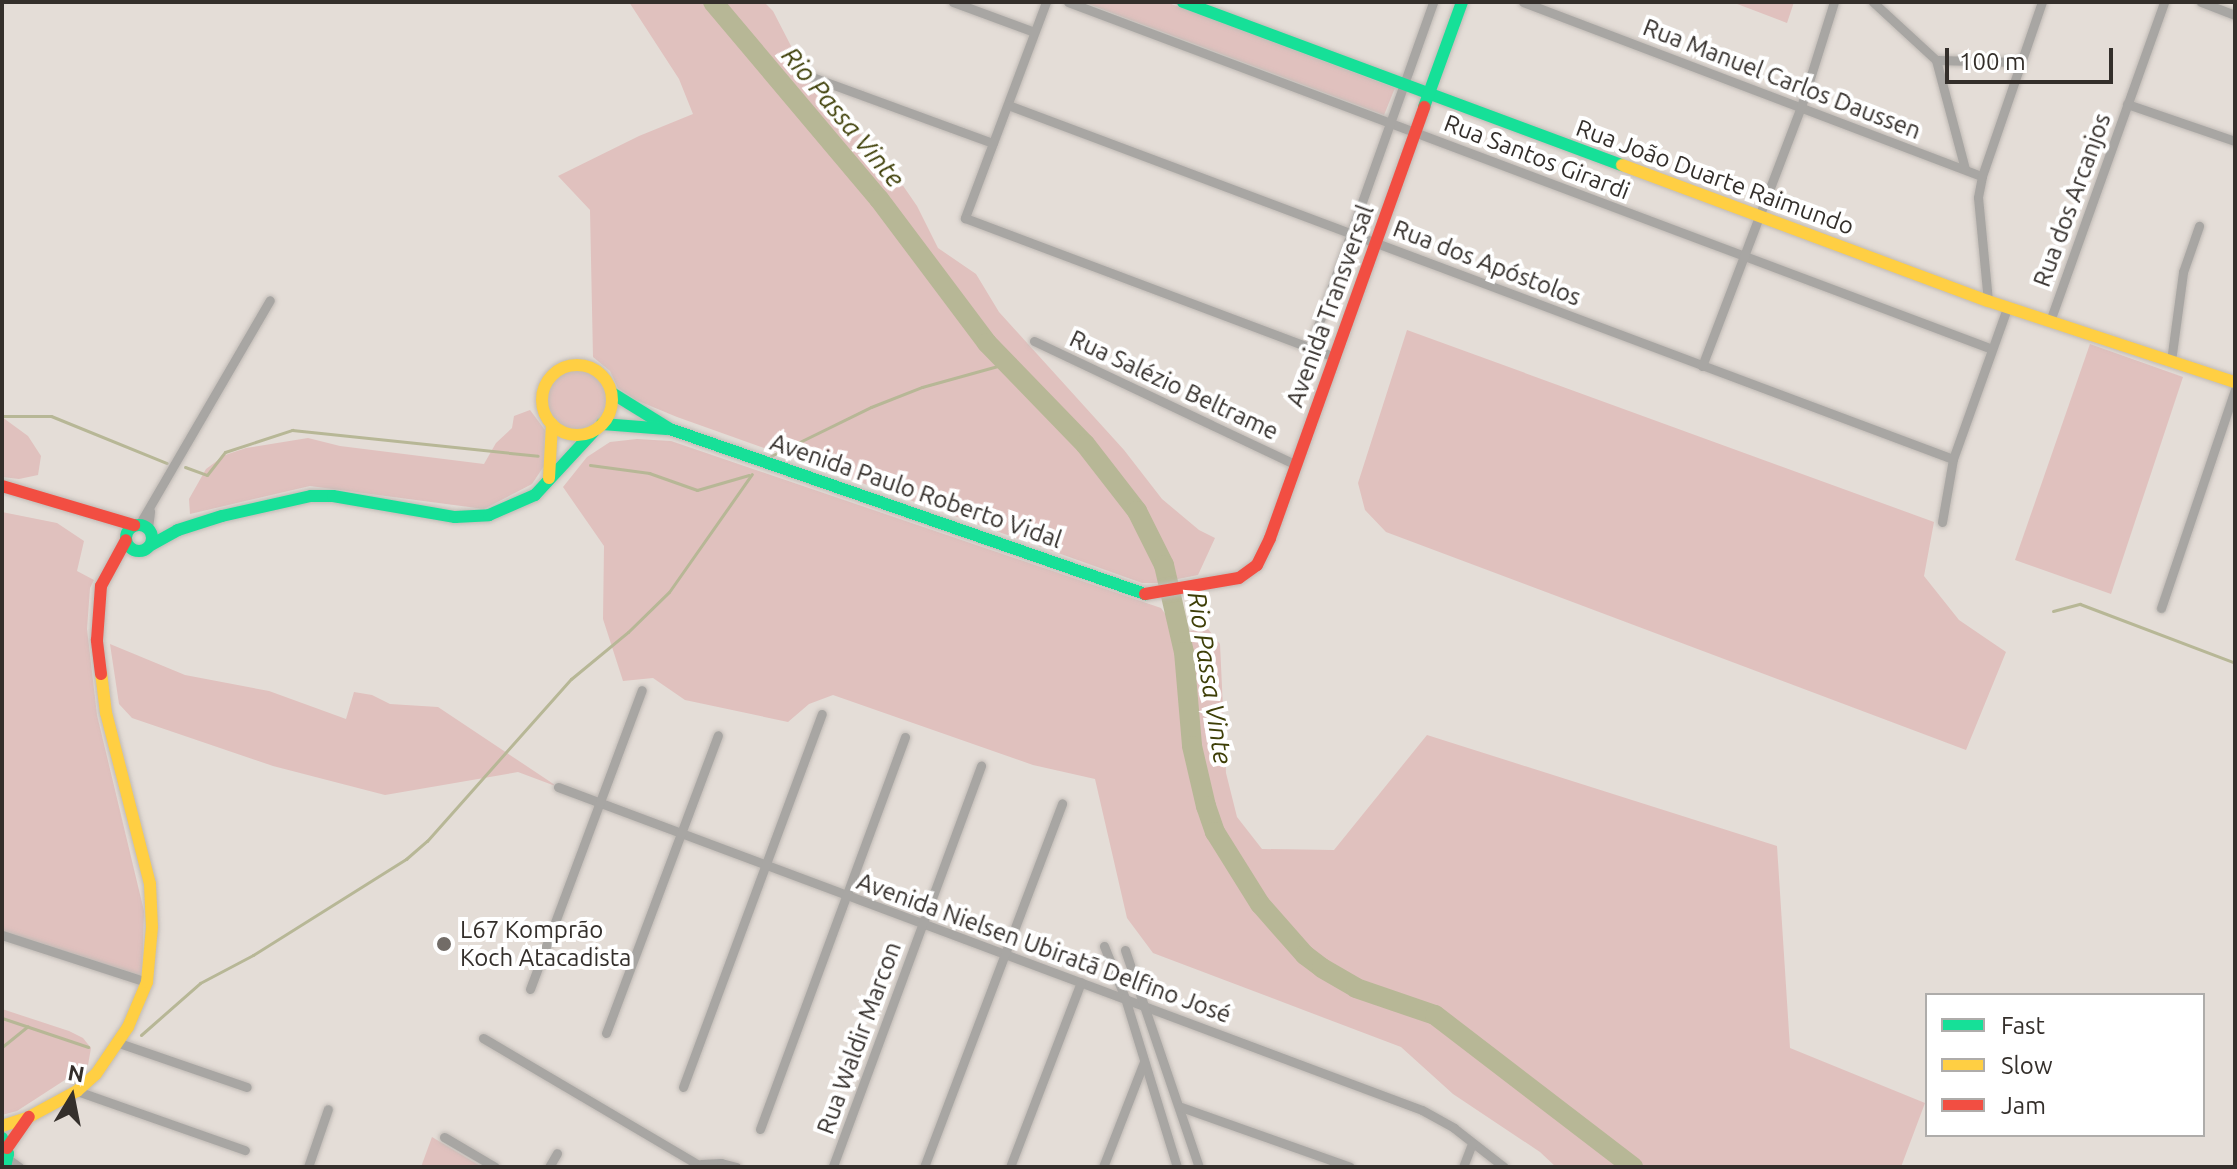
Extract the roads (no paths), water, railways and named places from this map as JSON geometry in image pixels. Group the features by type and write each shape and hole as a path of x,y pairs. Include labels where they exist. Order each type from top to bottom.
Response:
{"main road":[{"name":"Rua João Duarte Raimundo","path":"1183,2 2007,308 2235,382"},
{"name":"Avenida Transversal","path":"1148,595 1239,578 1257,565 1296,465 1462,2"},
{"path":"2,486 111,521 139,535 178,530 265,505 322,496 432,514 489,515 520,505 598,428 612,405 612,393 600,373 578,364 555,372 543,392 545,414 552,424 572,434 598,428"},
{"name":"Avenida Paulo Roberto Vidal","path":"612,393 670,429 1148,595"},
{"path":"549,478 552,424"},
{"name":"Avenida Paulo Roberto Vidal","path":"598,428 670,429"},
{"path":"2,1126 29,1117 77,1091 96,1074 119,1043 147,982 152,927 150,884 106,713 99,667 97,601 109,571 139,535"},
{"path":"6,1153 29,1117"}],"street":[{"path":"953,2 1034,32"},
{"path":"1046,2 965,218 1335,357"},
{"name":"Rua Santos Girardi","path":"1068,2 1992,349"},
{"path":"1310,348 1433,2"},
{"name":"Rua Manuel Carlos Daussen","path":"1523,2 1982,176"},
{"path":"1702,366 1801,107 1834,2"},
{"path":"1873,2 1936,60 1965,169"},
{"path":"1988,301 1978,209 1982,176 2042,2"},
{"name":"Rua dos Arcanjos","path":"2050,321 2164,2"},
{"path":"2201,2 2235,15"},
{"path":"1936,60 2020,62"},
{"path":"804,74 993,143"},
{"path":"2127,104 2235,141"},
{"name":"Rua dos Apóstolos","path":"1008,105 1953,459"},
{"path":"2171,361 2182,281 2199,226"},
{"path":"139,535 151,504 270,300"},
{"path":"1942,522 1953,459 2007,308"},
{"name":"Rua Salézio Beltrame","path":"1034,341 1296,465"},
{"path":"2161,608 2235,389"},
{"path":"530,989 642,690"},
{"path":"683,1087 822,714"},
{"path":"606,1033 718,735"},
{"path":"760,1129 905,737"},
{"name":"Rua Waldir Marcon","path":"833,1166 981,765"},
{"name":"Avenida Nielsen Ubiratã Delfino José","path":"558,787 1422,1110 1454,1128 1504,1167"},
{"path":"924,1167 1062,803"},
{"path":"2,935 147,982"},
{"path":"1104,946 1125,998 1177,1167"},
{"path":"1125,950 1148,1007 1199,1167"},
{"path":"1010,1167 1081,982"},
{"path":"483,1038 701,1166 721,1163 736,1167"},
{"path":"119,1043 247,1087"},
{"path":"1103,1167 1144,1061"},
{"path":"77,1091 245,1150"},
{"path":"1181,1107 1350,1167"},
{"path":"308,1167 328,1109"},
{"path":"444,1137 495,1167"},
{"path":"1463,1167 1472,1144"},
{"path":"6,1153 19,1167"},
{"path":"549,1167 557,1153"}],"waterway":[{"name":"Rio Passa Vinte","path":"713,2 879,199 987,343 1085,444 1137,511 1164,565 1184,652 1192,746 1206,806 1215,832 1260,904 1305,955 1322,968 1356,988 1435,1015 1633,1167"},
{"path":"771,456 871,407 922,387 1005,364"},
{"path":"2,416 51,416 167,463"},
{"path":"185,467 207,475 225,452 292,430 538,456"},
{"path":"590,465 649,473 697,490 749,475"},
{"path":"141,1035 200,983 253,955 406,859 427,841 571,679 628,632 669,592 752,474"},
{"path":"2053,611 2080,604 2235,663"},
{"path":"2,1018 88,1047"},
{"path":"2,1047 28,1026"}],"place":[{"name":"L67 Komprão Koch Atacadista","path":"444,944"}]}
